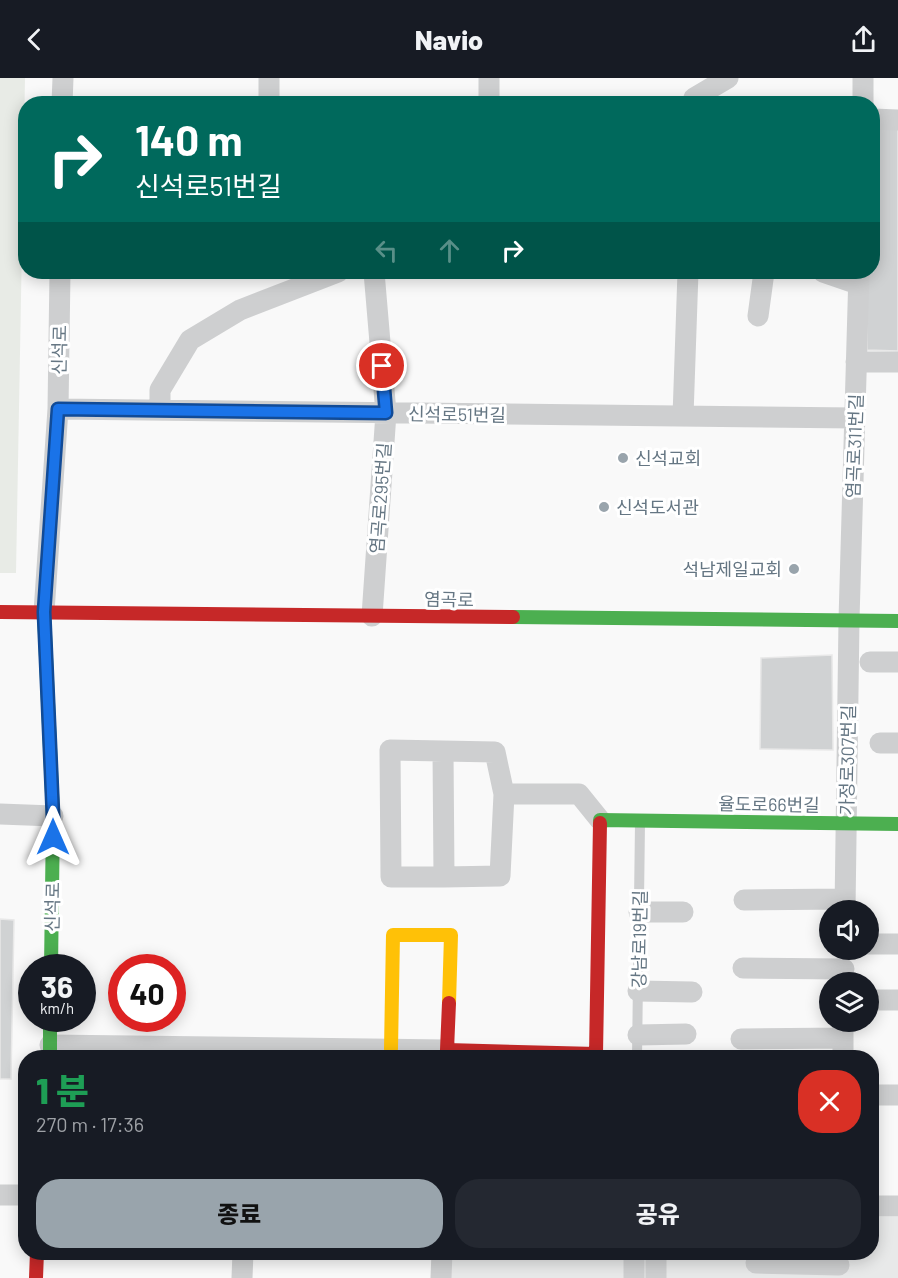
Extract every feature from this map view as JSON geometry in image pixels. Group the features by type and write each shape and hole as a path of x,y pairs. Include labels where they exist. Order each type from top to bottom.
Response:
{"street":[{"path":"62,96 63,78"},
{"path":"269,78 269,96"},
{"path":"489,78 489,96"},
{"path":"694,93 728,78"},
{"path":"863,78 863,96"},
{"path":"880,119 898,120"},
{"name":"신석로","path":"51,954 53,816 44,612 58,409 60,279"},
{"path":"160,410 160,390 190,340 240,310 320,279"},
{"name":"염곡로295번길","path":"372,616 386,413 375,279"},
{"path":"683,416 687,279"},
{"path":"758,316 763,279"},
{"name":"염곡로311번길","path":"849,620 858,279"},
{"path":"856,362 898,362"},
{"name":"신석로51번길","path":"58,409 855,418"},
{"name":"염곡로","path":"0,612 898,621"},
{"name":"가정로307번길","path":"845,900 849,620"},
{"path":"870,662 898,662"},
{"path":"390,750 495,752 504,794 500,876 391,877 390,750"},
{"path":"442,751 444,877"},
{"path":"504,794 579,794 600,820 596,1050"},
{"path":"0,814 53,816"},
{"name":"율도로66번길","path":"600,820 898,824"},
{"name":"가정로307번길","path":"744,900 819,904"},
{"path":"639,912 683,912"},
{"path":"391,1049 393,935 451,935 447,1050"},
{"path":"879,944 898,944"},
{"path":"743,968 844,967"},
{"path":"638,991 692,992"},
{"path":"879,1000 898,1000"},
{"path":"50,1032 50,1050"},
{"path":"638,1035 686,1034"},
{"path":"741,1039 843,1039"},
{"path":"277,1050 402,1050"},
{"path":"879,1095 898,1095"},
{"path":"0,1195 18,1195"},
{"path":"879,1206 898,1206"},
{"path":"36,1278 37,1260"},
{"path":"242,1278 243,1260"},
{"path":"441,1278 442,1260"},
{"path":"634,1260 634,1278"},
{"path":"656,1260 656,1278"},
{"path":"756,1263 839,1265"}],"lane":[{"name":"강남로19번길","path":"637,1050 640,820"}],"shaded area":[{"path":"0,78 25,78 25,96 18,96 18,279 21,279 16,573 0,573"},
{"path":"879,1217 898,1217 898,1278 448,1278 448,1260 879,1260"}],"building":[{"path":"880,127 898,128 898,351 867,350 867,279 880,279"},
{"path":"832,655 833,750 760,749 761,658"},
{"path":"0,919 14,920 11,1079 0,1079"}],"traffic: fast":[{"path":"44,612 53,816 51,954"},
{"path":"513,617 898,621"},
{"path":"600,823 600,820 898,824"},
{"path":"50,1032 50,1050"}],"traffic: slow":[{"path":"391,1049 393,935 451,935 449,1003"}],"traffic: jam":[{"path":"0,612 513,617"},
{"path":"596,1050 600,823"},
{"path":"447,1050 449,1003"},
{"path":"36,1278 37,1260"}],"place":[{"name":"신석교회","path":"623,458"},
{"name":"신석도서관","path":"604,507"},
{"name":"석남제일교회","path":"794,569"}],"route":[{"path":"53,837 44,612 58,409 386,413 382,366"}]}
